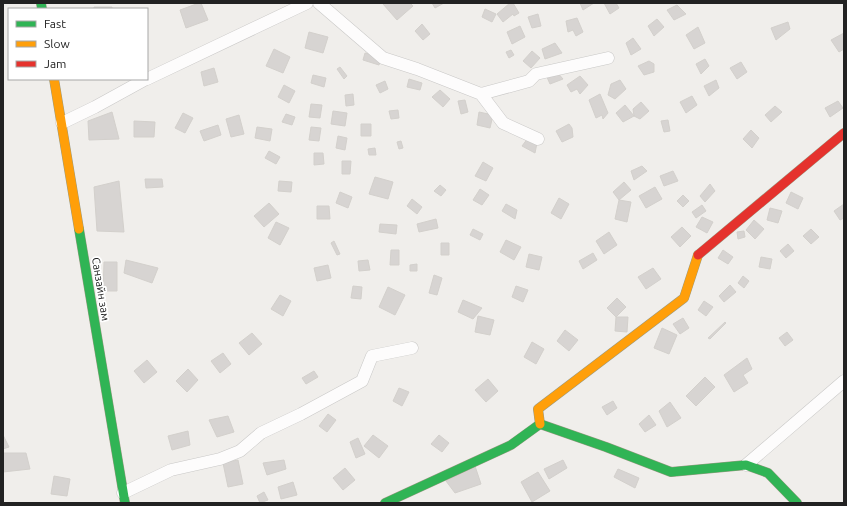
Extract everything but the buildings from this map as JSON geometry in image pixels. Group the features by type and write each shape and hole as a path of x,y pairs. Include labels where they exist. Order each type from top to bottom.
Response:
{"street":[{"path":"148,79 307,3"},
{"path":"319,3 383,58 417,69 481,94 503,124 538,139"},
{"path":"481,94 529,81 536,74 608,58"},
{"name":"Санзайн зам","path":"54,80 124,498"},
{"path":"62,123 145,80"},
{"path":"540,424 538,409 684,298 697,256 844,133"},
{"path":"124,498 171,470 220,458 240,451 260,433 301,414 362,381 372,356 412,348"},
{"path":"746,465 844,381"},
{"path":"540,424 671,472 746,465 768,473 797,503"},
{"path":"385,503 511,445 540,424"}],"traffic: fast":[{"path":"41,3 42,8"},
{"path":"79,229 125,503"},
{"path":"385,503 511,445 540,424 671,472 746,465 768,473 797,503"}],"traffic: slow":[{"path":"54,80 79,229"},
{"path":"540,424 538,409 684,298 698,255"}],"traffic: jam":[{"path":"698,255 844,133"}]}
